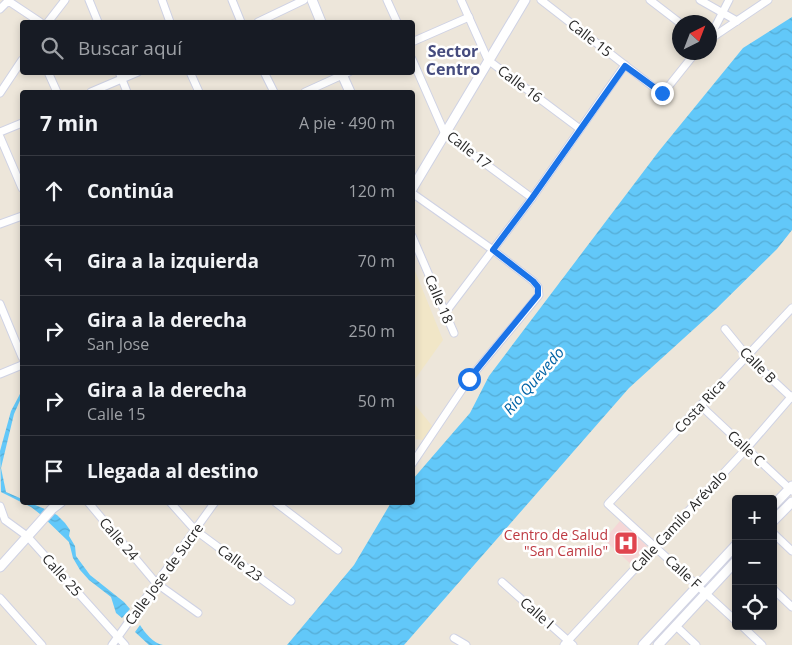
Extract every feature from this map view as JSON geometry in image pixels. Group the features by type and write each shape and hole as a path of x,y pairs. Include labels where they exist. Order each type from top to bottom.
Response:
{"main road":[{"path":"312,0 320,20"},
{"path":"415,184 525,0"},
{"path":"345,75 349,90"},
{"path":"777,502 791,488"},
{"path":"777,517 792,502"},
{"path":"0,567 57,505"},
{"path":"643,645 732,550"},
{"path":"658,645 732,566"}],"street":[{"path":"50,20 65,0"},
{"path":"89,0 97,20"},
{"path":"162,0 169,20"},
{"path":"232,0 240,20"},
{"path":"262,20 304,0"},
{"path":"387,0 396,20"},
{"name":"Calle 16","path":"461,0 488,60 580,129"},
{"name":"Calle 15","path":"541,0 625,66 663,93 690,60"},
{"path":"650,0 672,17"},
{"path":"700,0 737,21"},
{"path":"717,24 729,0"},
{"path":"717,34 768,0"},
{"path":"0,9 10,2 37,20"},
{"path":"415,41 469,16"},
{"path":"0,93 20,63"},
{"path":"446,313 532,198 625,66"},
{"name":"Calle 17","path":"415,67 445,134 532,198"},
{"path":"49,75 56,90"},
{"path":"191,75 198,90"},
{"path":"266,75 273,90"},
{"path":"309,90 340,75"},
{"path":"95,90 120,76 126,90"},
{"path":"0,132 20,123"},
{"path":"0,137 20,183"},
{"path":"415,196 493,250 538,287 538,295 469,379 415,455"},
{"path":"0,224 20,217"},
{"name":"Calle 18","path":"415,243 454,334"},
{"path":"0,304 20,352"},
{"name":"Costa Rica","path":"608,504 792,308"},
{"name":"Calle B","path":"725,330 747,356 792,397"},
{"path":"0,374 20,366"},
{"name":"Calle Camilo Arévalo","path":"568,644 792,397"},
{"name":"Calle C","path":"700,405 746,449 791,488"},
{"name":"Calle F","path":"608,504 732,617"},
{"name":"Calle 24","path":"91,505 156,582 198,613"},
{"name":"Calle 23","path":"173,505 195,530 290,601"},
{"name":"Calle Jose de Sucre","path":"112,645 213,505"},
{"path":"279,505 338,550"},
{"name":"Calle 25","path":"0,506 2,521 27,536 125,645"},
{"path":"777,538 792,551"},
{"name":"Calle I","path":"502,582 568,644"},
{"path":"777,593 792,607"},
{"path":"0,598 42,645"},
{"path":"676,626 696,645"},
{"path":"746,630 762,645"},
{"path":"454,638 466,645"}],"shaded area":[{"path":"415,271 443,340 415,379"},
{"path":"415,405 433,427 429,437 423,440 415,439"},
{"name":"Centro de Salud \"San Camilo\"","path":"620,521 647,546 631,564 604,540"}],"water":[{"name":"Río Quevedo","path":"792,17 792,230 777,249 716,309 629,388 404,645 287,645 354,565 390,505 415,505 415,477 470,413 489,376 659,151 743,48"},
{"path":"20,394 20,400 14,414 1,468 6,492 20,498 20,502 1,492 0,451 11,411"},
{"path":"27,505 35,505 45,509 57,515 65,523 70,530 69,536 75,546 76,556 90,575 130,609 122,618 116,613 111,597 89,580 80,570 73,558 69,542"},
{"path":"140,625 153,640 163,645 149,645 135,632"}],"place":[{"name":"Centro de Salud \"San Camilo\"","path":"626,543"}],"district":[{"name":"Sector Centro","path":"453,60"}],"route":[{"path":"469,379 538,295 538,287 533,281 493,250 625,66 662,93"}]}
